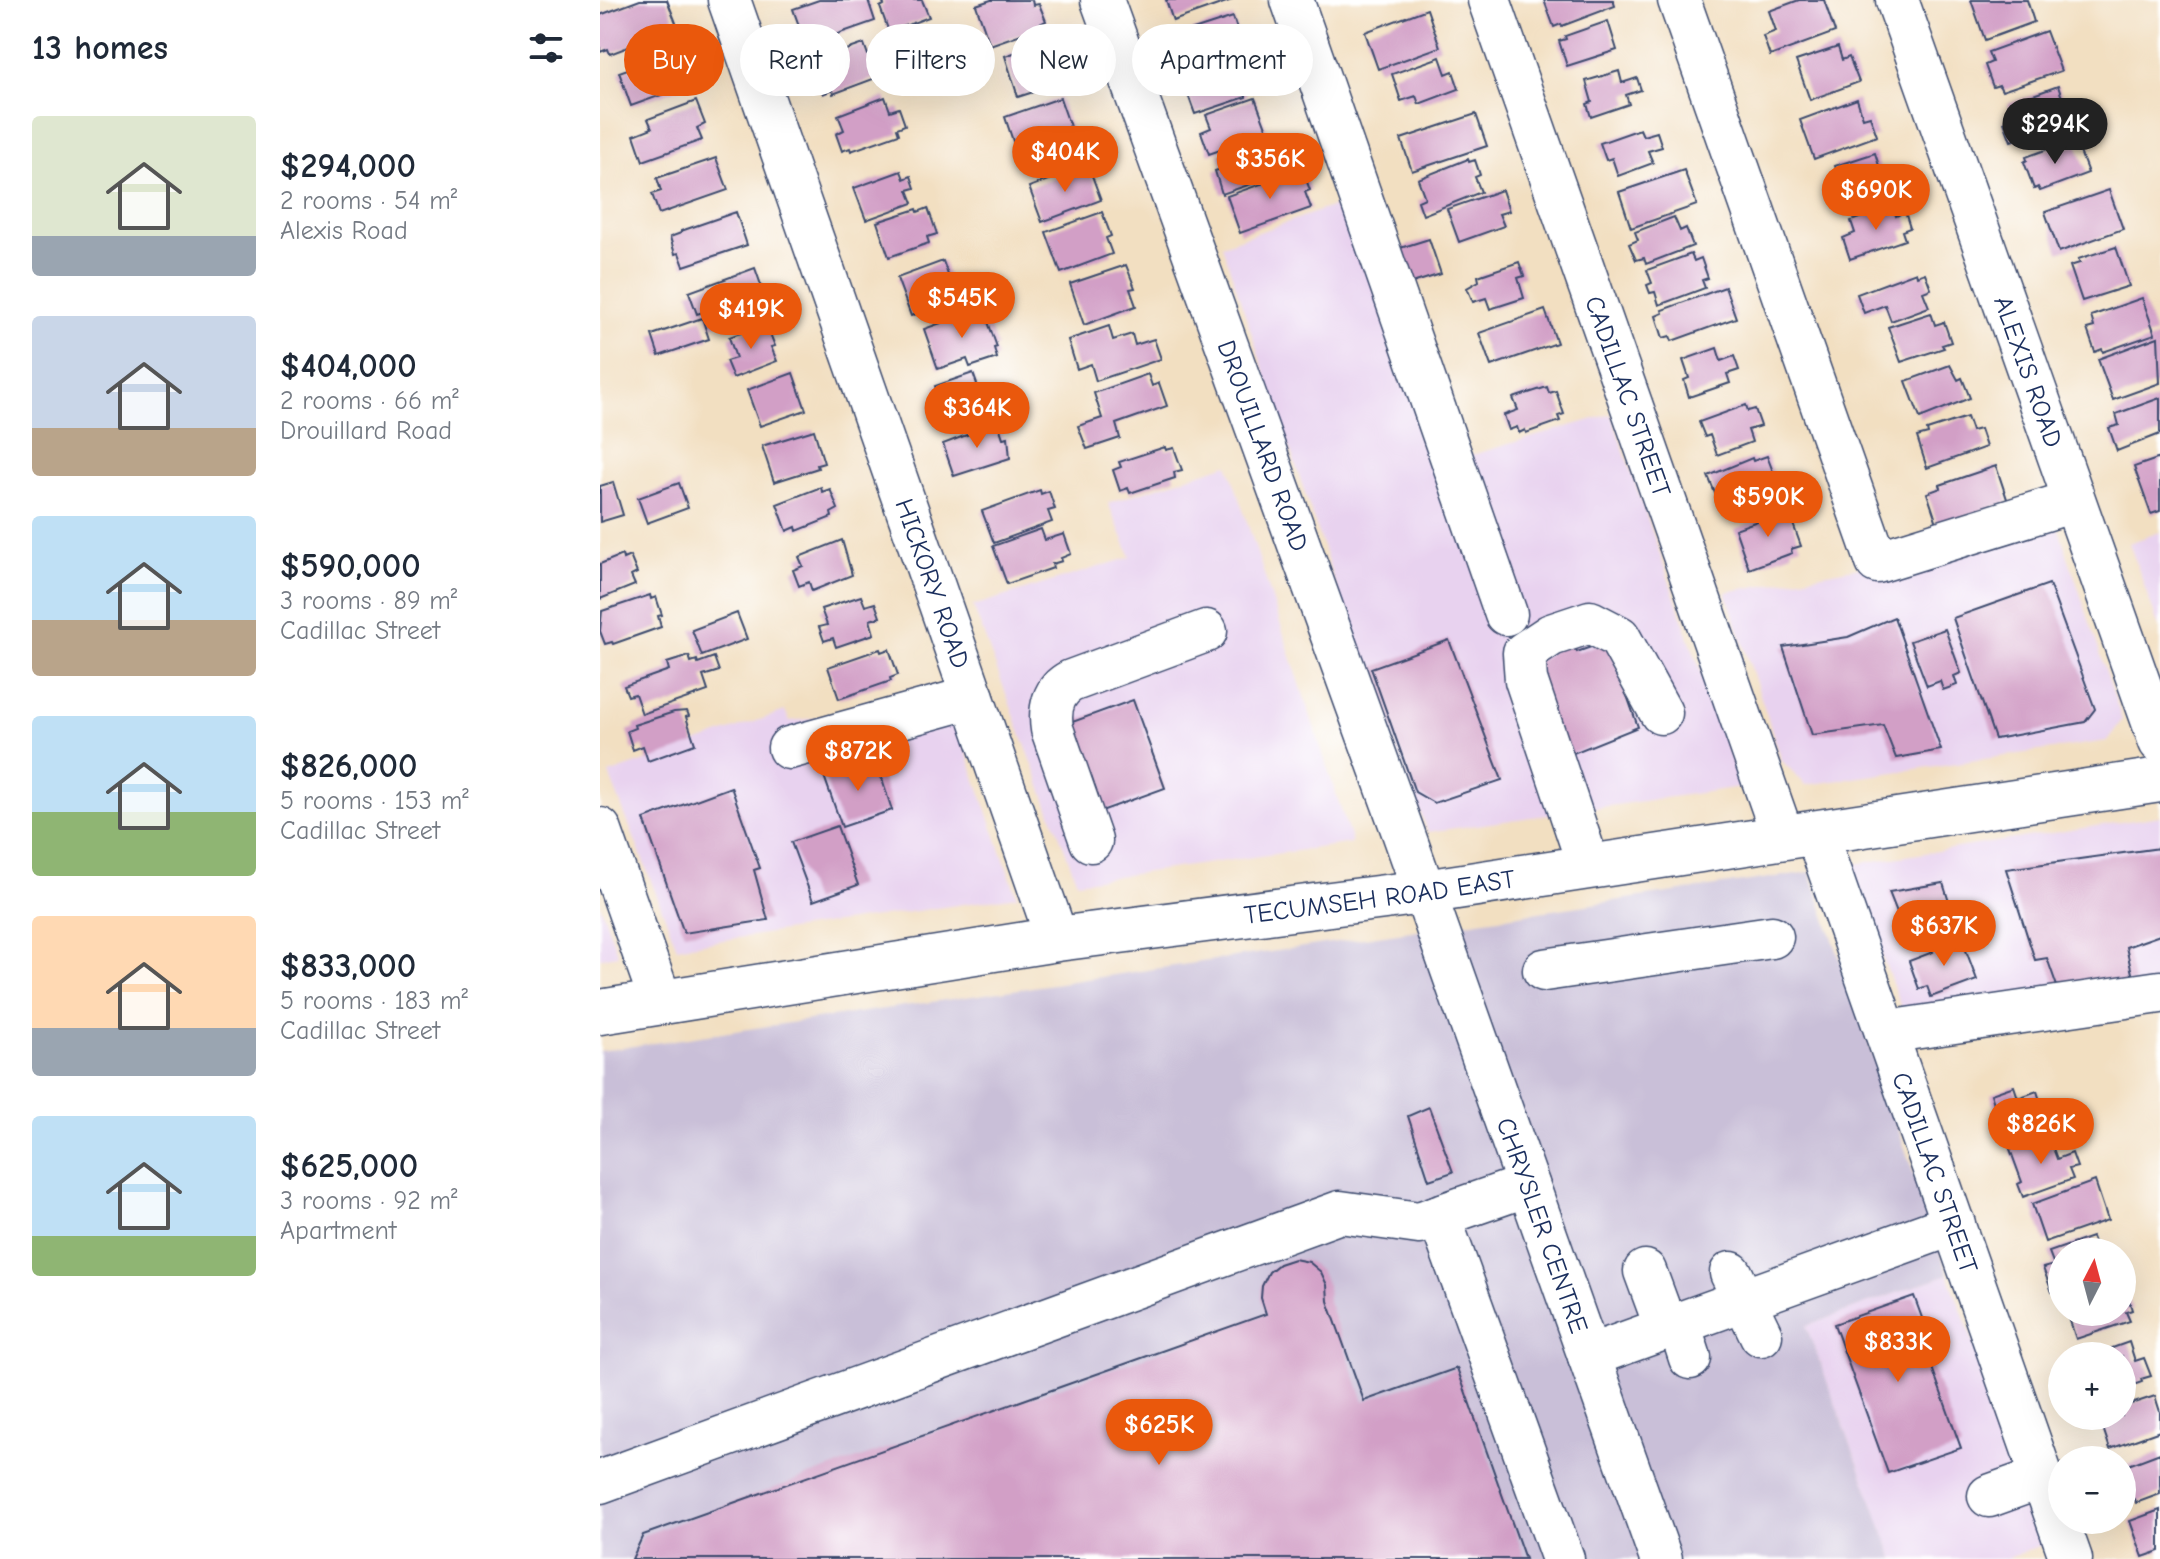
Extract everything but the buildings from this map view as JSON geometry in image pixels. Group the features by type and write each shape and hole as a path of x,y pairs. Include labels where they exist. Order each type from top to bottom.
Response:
{"main road":[{"name":"TECUMSEH ROAD EAST","path":"600,1012 1057,939 1424,892 2160,780"}],"street":[{"name":"HICKORY ROAD","path":"729,0 1057,939"},
{"name":"DROUILLARD ROAD","path":"1102,0 1424,892"},
{"path":"1292,0 1506,614"},
{"name":"CADILLAC STREET","path":"1489,0 1761,768 1800,835 1886,1032 2071,1559"},
{"path":"1679,0 1877,562 2074,501"},
{"name":"ALEXIS ROAD","path":"1897,0 2160,742"},
{"path":"1091,841 1052,729 1051,709 1060,689 1081,655 1089,649 1203,619"},
{"path":"1589,867 1526,680 1524,653 1551,635 1590,622 1619,637 1661,713"},
{"path":"789,748 973,697"},
{"path":"600,829 661,1002"},
{"name":"CHRYSLER CENTRE","path":"1424,892 1661,1559"},
{"path":"1544,970 1772,937"},
{"path":"1886,1032 2160,992"},
{"path":"600,1482 1340,1212 1419,1223 1528,1185"},
{"path":"1439,1216 1563,1559"},
{"path":"1589,1356 1678,1337 1746,1303 1805,1264 1879,1237 1954,1224"},
{"path":"1645,1271 1678,1337"},
{"path":"1989,1496 2042,1477"}],"shaded area":[{"path":"1371,193 1462,458 1611,414 1741,787 1428,832 1347,619 1222,245"},
{"path":"1228,464 1352,843 1077,882 973,606 1131,557 1108,503"},
{"path":"2050,502 2122,720 2107,741 1806,785 1782,761 1726,592 1881,563"},
{"path":"2160,532 2160,630 2129,543"},
{"path":"949,703 1017,896 677,947 609,774 785,711 790,721"},
{"path":"2160,816 2160,1006 1912,1038 1849,865"},
{"path":"1810,872 1948,1274 1806,1326 1894,1559 600,1559 600,1051"},
{"path":"600,904 618,955 600,958"},
{"path":"1948,1274 2048,1543 2006,1559 1894,1559 1806,1326"}]}
